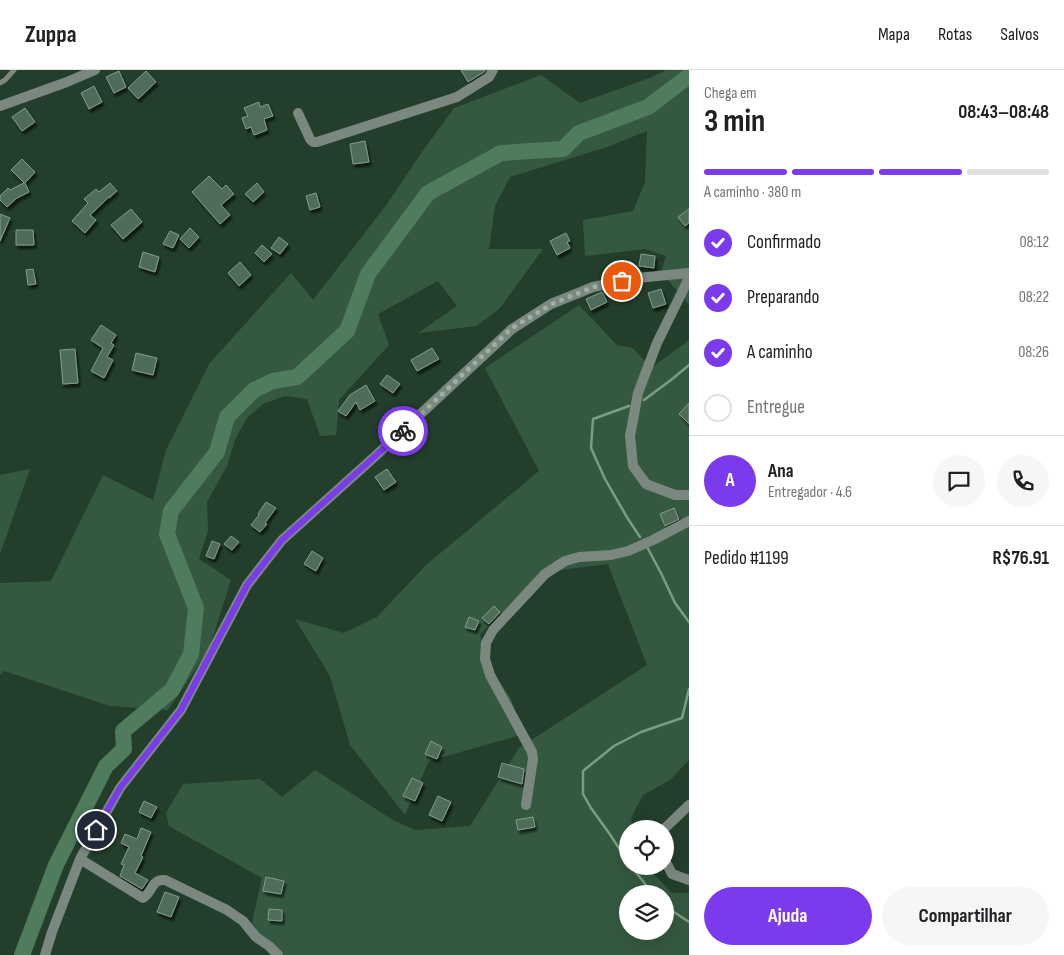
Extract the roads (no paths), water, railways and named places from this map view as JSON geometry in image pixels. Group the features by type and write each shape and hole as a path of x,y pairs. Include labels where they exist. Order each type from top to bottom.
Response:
{"street":[{"path":"0,106 95,70"},
{"path":"298,113 310,139 313,142 317,142 456,97 489,77 493,70"},
{"path":"45,955 80,859 120,788 181,710 247,585 282,540 512,328 552,304 593,287 637,278 689,272"},
{"path":"689,278 657,343 638,393 630,436 633,466 646,484 675,495 689,495"},
{"path":"526,805 533,759 532,752 490,675 485,659 486,643 493,630 545,574 565,561 579,557 611,555 628,551 689,521"},
{"path":"673,820 689,805"},
{"path":"80,859 143,898 155,882 164,880 226,910 243,921 256,936 278,955"},
{"path":"674,875 689,880"}],"lane":[{"path":"0,83 14,70"}],"waterway":[{"path":"22,955 56,865 106,766 124,749 123,731 172,690 191,654 196,608 167,534 171,511 217,452 227,417 254,390 273,381 297,377 347,331 368,274 428,193 501,153 563,149 579,133 648,107 689,76"},
{"path":"644,400 689,365"},
{"path":"629,406 593,419 591,448 605,479 640,537"},
{"path":"646,545 675,603 689,622"},
{"path":"619,848 583,794 583,771 614,746 641,732 682,718 689,689"},
{"path":"638,875 646,885"},
{"path":"674,912 689,922"}]}
